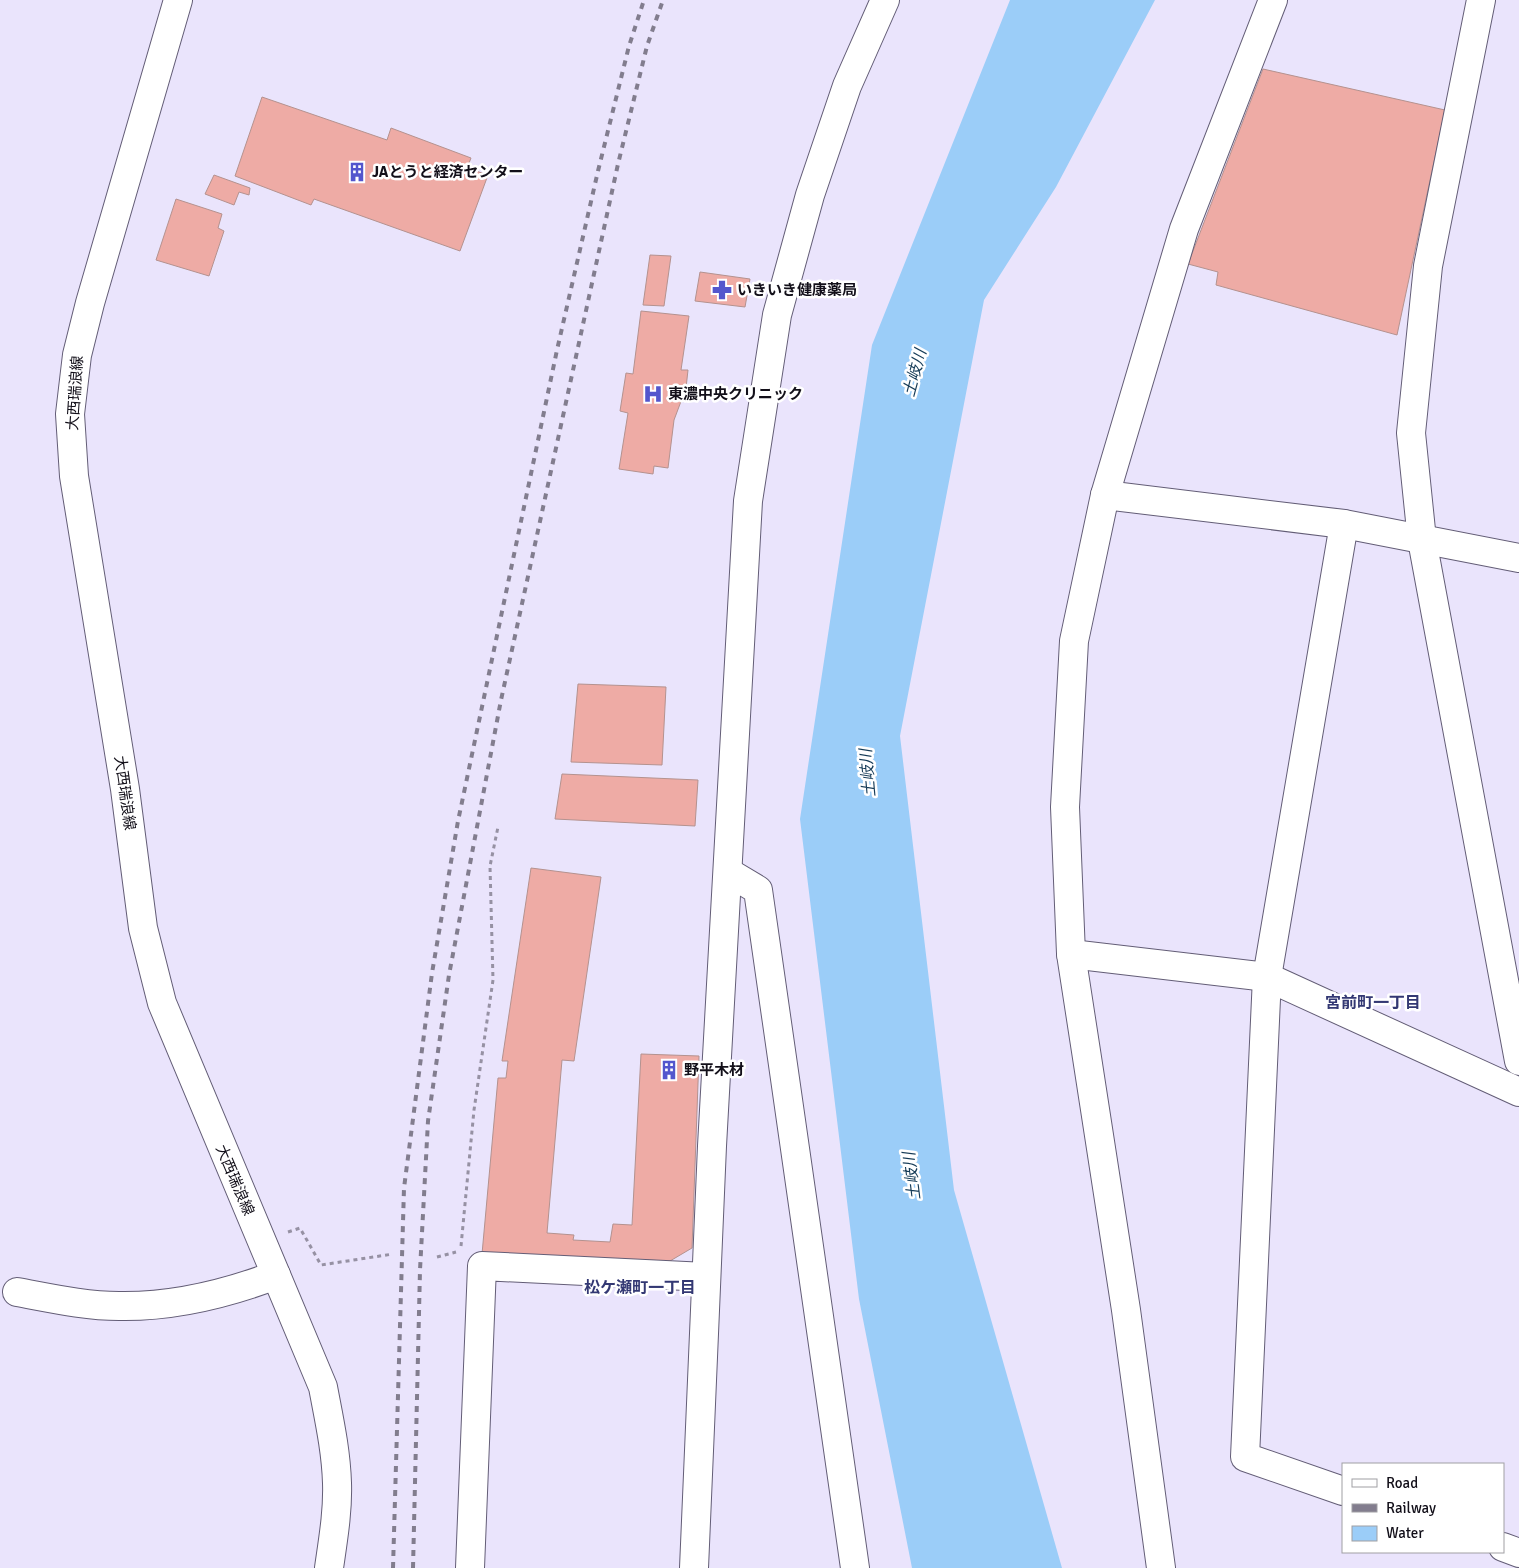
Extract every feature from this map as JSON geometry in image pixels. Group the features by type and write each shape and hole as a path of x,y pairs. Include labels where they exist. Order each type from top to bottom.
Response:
{"street":[{"name":"大西瑞浪線","path":"178,0 90,303 77,355 70,414 74,476 125,789 143,928 162,1003 323,1387 333,1436 337,1484 334,1530 328,1568"},
{"path":"694,1568 706,1277 748,501 777,315 810,195 844,95 885,0"},
{"path":"1161,1568 1126,1310 1071,954 1064,807 1074,641 1105,494 1184,230 1272,0"},
{"path":"1482,0 1428,266 1411,433 1422,540 1519,1061"},
{"path":"1105,494 1344,524 1519,558"},
{"path":"1342,1492 1245,1458 1267,977 1344,524"},
{"path":"728,872 758,890 856,1568"},
{"path":"1071,954 1267,977 1519,1092"},
{"path":"470,1568 482,1266 706,1277"},
{"path":"17,1292 86,1304 118,1306 158,1305 251,1284 276,1275"},
{"path":"1504,1547 1519,1553"}],"path":[{"path":"461,1251 474,1110 493,980 490,866 498,827"},
{"path":"261,1241 300,1228 321,1265 393,1254"}],"water":[{"name":"土岐川","path":"1010,0 1155,0 1056,187 984,300 900,736 954,1190 1062,1568 912,1568 859,1299 800,819 872,345"}],"building":[{"path":"1263,69 1445,110 1397,335 1216,285 1218,272 1188,264"},
{"name":"JAとうと経済センター","path":"262,97 387,140 391,128 471,158 467,168 488,175 460,251 314,199 311,205 235,176"},
{"path":"214,175 250,188 249,195 239,192 234,205 205,194"},
{"path":"176,199 222,214 218,228 224,231 209,276 156,260"},
{"path":"650,255 671,256 664,306 643,305"},
{"path":"700,272 750,279 745,307 695,301"},
{"path":"641,311 689,316 681,370 688,370 686,388 674,420 668,468 654,466 653,474 619,469 628,413 620,411 626,373 633,374"},
{"path":"578,684 666,687 662,765 571,762"},
{"path":"562,774 698,780 695,826 555,819"},
{"name":"野平木材","path":"531,868 601,877 574,1061 562,1060 547,1233 574,1235 573,1240 610,1242 613,1224 632,1225 641,1054 699,1056 692,1248 670,1261 482,1254 498,1078 506,1078 508,1061 502,1061"}],"railway":[{"path":"393,1568 404,1188 432,973 458,821 557,350 629,46 644,0"},
{"path":"413,1568 420,1270 428,1121 449,975 501,700 618,164 647,46 663,0"}],"place":[{"name":"JAとうと経済センター","path":"357,172"},
{"name":"いきいき健康薬局","path":"722,290"},
{"name":"東濃中央クリニック","path":"653,394"},
{"name":"野平木材","path":"669,1070"}],"district":[{"name":"宮前町一丁目","path":"1373,1003"},
{"name":"松ケ瀬町一丁目","path":"640,1288"}]}
